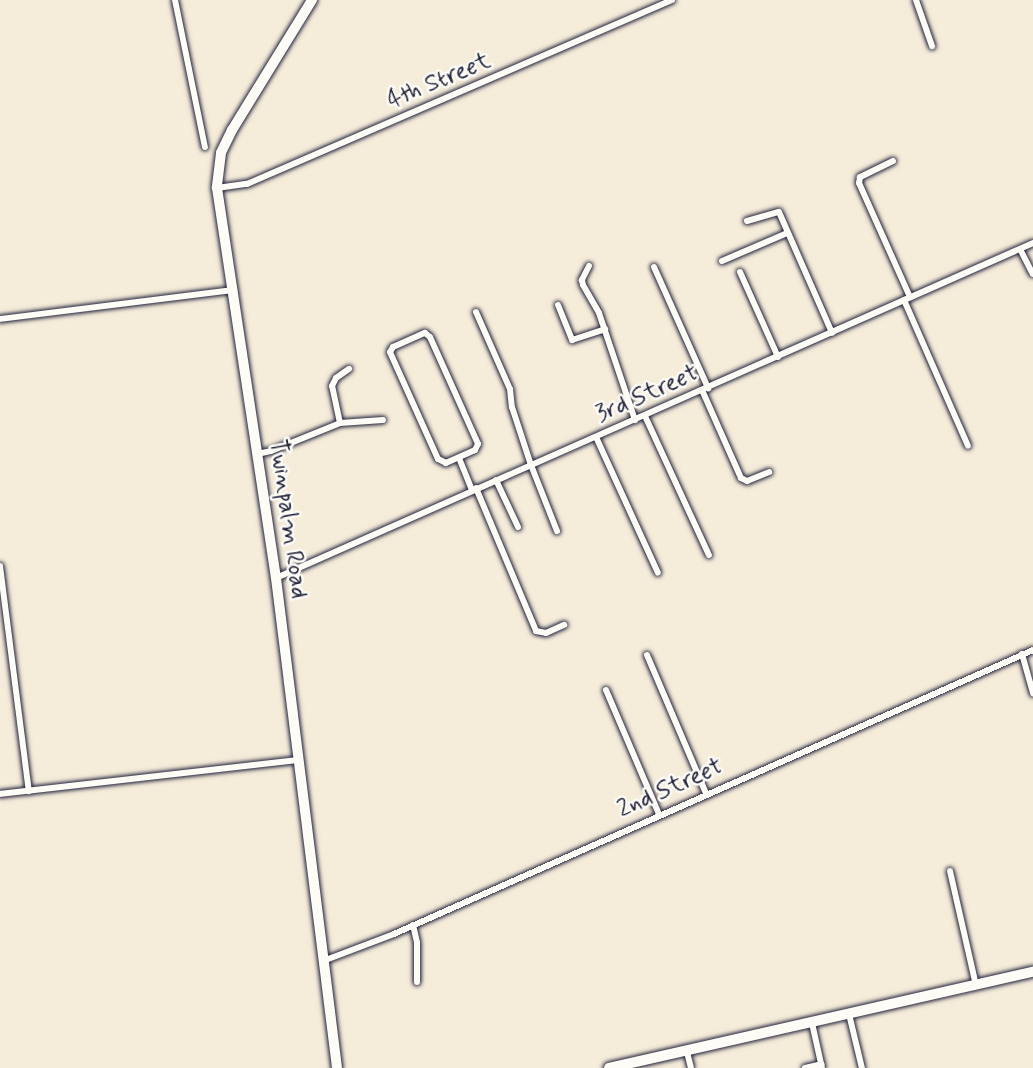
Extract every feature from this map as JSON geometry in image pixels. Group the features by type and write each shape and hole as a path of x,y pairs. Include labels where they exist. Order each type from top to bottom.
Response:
{"main road":[{"name":"Twinpalm Road","path":"312,0 232,130 221,153 217,188 276,578 337,1068"},
{"path":"609,1068 1033,972"}],"street":[{"path":"175,0 205,148"},
{"name":"4th Street","path":"217,188 258,179 672,0"},
{"path":"916,0 932,46"},
{"path":"893,161 860,177 859,183 968,446"},
{"path":"747,221 777,211 832,332"},
{"path":"722,261 787,233"},
{"name":"3rd Street","path":"276,578 1033,243"},
{"path":"1020,249 1033,274"},
{"path":"589,266 582,280 583,285 605,329 635,420"},
{"path":"654,267 741,478 747,481 769,472"},
{"path":"740,272 778,357"},
{"path":"0,320 234,290"},
{"path":"558,305 572,340 605,329"},
{"path":"476,312 510,389 512,407 531,465 557,531"},
{"path":"425,333 430,337 478,444 475,450 459,458 439,462 390,352 393,346 425,333"},
{"path":"340,423 332,386 336,378 349,369"},
{"path":"645,416 709,555"},
{"path":"257,454 271,452 340,423 383,421"},
{"path":"596,437 658,573"},
{"path":"459,458 536,631 546,633 564,625"},
{"path":"496,480 518,527"},
{"path":"0,566 29,791"},
{"name":"2nd Street","path":"323,962 413,925 1033,650"},
{"path":"1022,654 1033,693"},
{"path":"647,655 706,793"},
{"path":"606,690 659,814"},
{"path":"0,794 297,760"},
{"path":"950,870 976,985"},
{"path":"413,925 416,982"},
{"path":"849,1014 862,1068"},
{"path":"805,1068 822,1066 813,1023"},
{"path":"687,1052 691,1068"}]}
